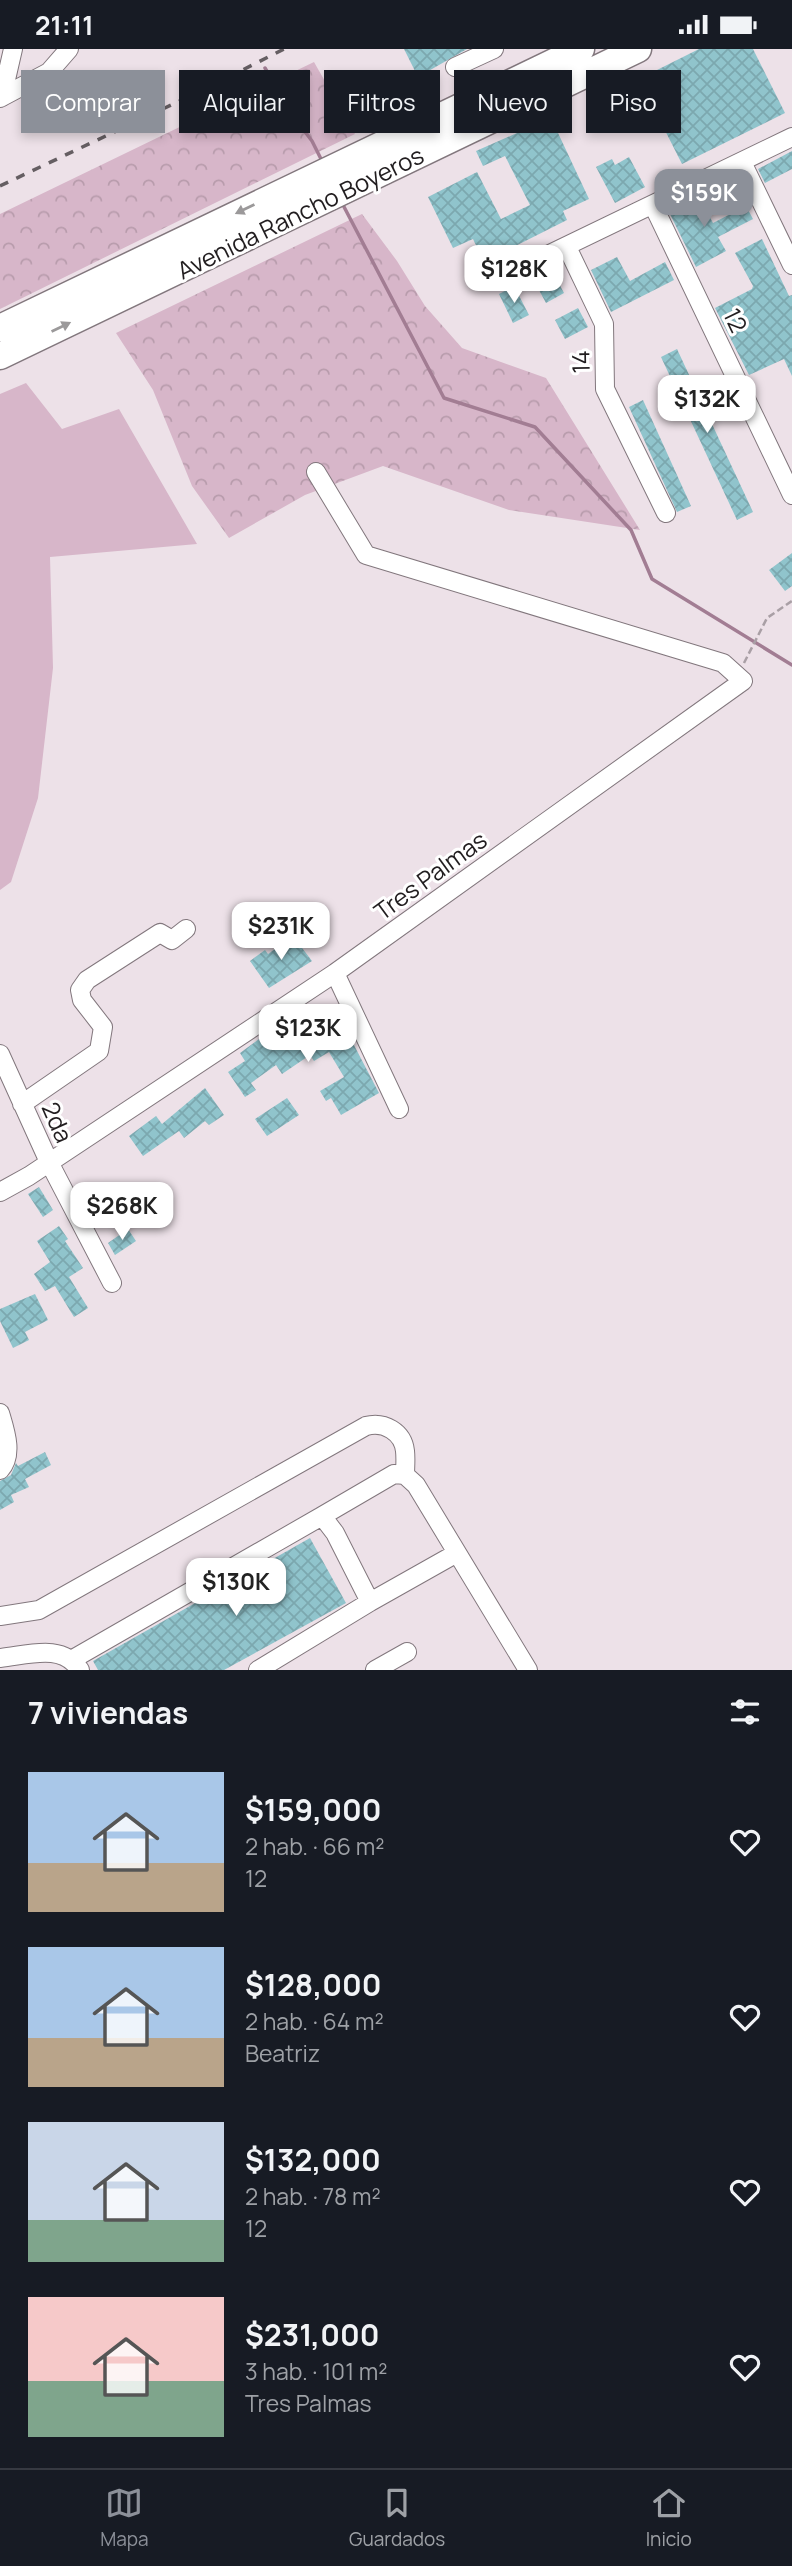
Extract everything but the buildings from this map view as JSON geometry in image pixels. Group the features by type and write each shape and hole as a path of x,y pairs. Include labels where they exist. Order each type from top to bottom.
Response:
{"highway":[{"name":"Avenida Rancho Boyeros","path":"0,356 580,49"},
{"name":"Avenida Rancho Boyeros","path":"347,174 638,49"},
{"name":"Avenida Rancho Boyeros","path":"0,328 312,191"}],"street":[{"path":"1,97 12,49"},
{"path":"1,97 49,72 69,49"},
{"path":"454,67 494,49"},
{"path":"529,264 792,137"},
{"path":"742,162 792,265"},
{"name":"12","path":"653,205 792,495"},
{"name":"14","path":"566,247 604,324 605,389 666,513"},
{"name":"Tres Palmas","path":"0,1192 335,973 743,681 723,663 366,555 316,472"},
{"path":"22,1104 99,1051 103,1027 82,1000 80,990 87,981 160,933 172,940 186,929"},
{"path":"335,973 399,1109"},
{"name":"2da","path":"0,1054 49,1162 112,1283"},
{"path":"0,1413 8,1443 2,1467"},
{"path":"0,1616 39,1610 366,1426 377,1423 394,1430 405,1448 405,1475"},
{"path":"0,1658 57,1652 77,1664 394,1473 405,1475 416,1485 528,1670"},
{"path":"322,1516 335,1533 370,1602"},
{"path":"258,1670 457,1553"},
{"path":"375,1670 407,1652"}],"path":[{"path":"751,650 767,618 792,601"}],"green space":[{"path":"314,62 324,80 324,133 355,134 0,309 0,214 179,127 179,133 310,133 310,70 297,70"},
{"path":"362,214 397,261 425,306 462,348 546,378 640,530 509,510 383,466 305,495 229,538 192,486 153,390 116,333"},
{"path":"26,383 62,429 119,409 197,544 50,557 53,668 38,798 11,882 0,890 0,394"}],"waterway":[{"path":"265,68 322,161"},
{"path":"342,203 444,398 535,427 631,530 652,579 792,665"}],"railway":[{"path":"0,186 284,49"}]}
